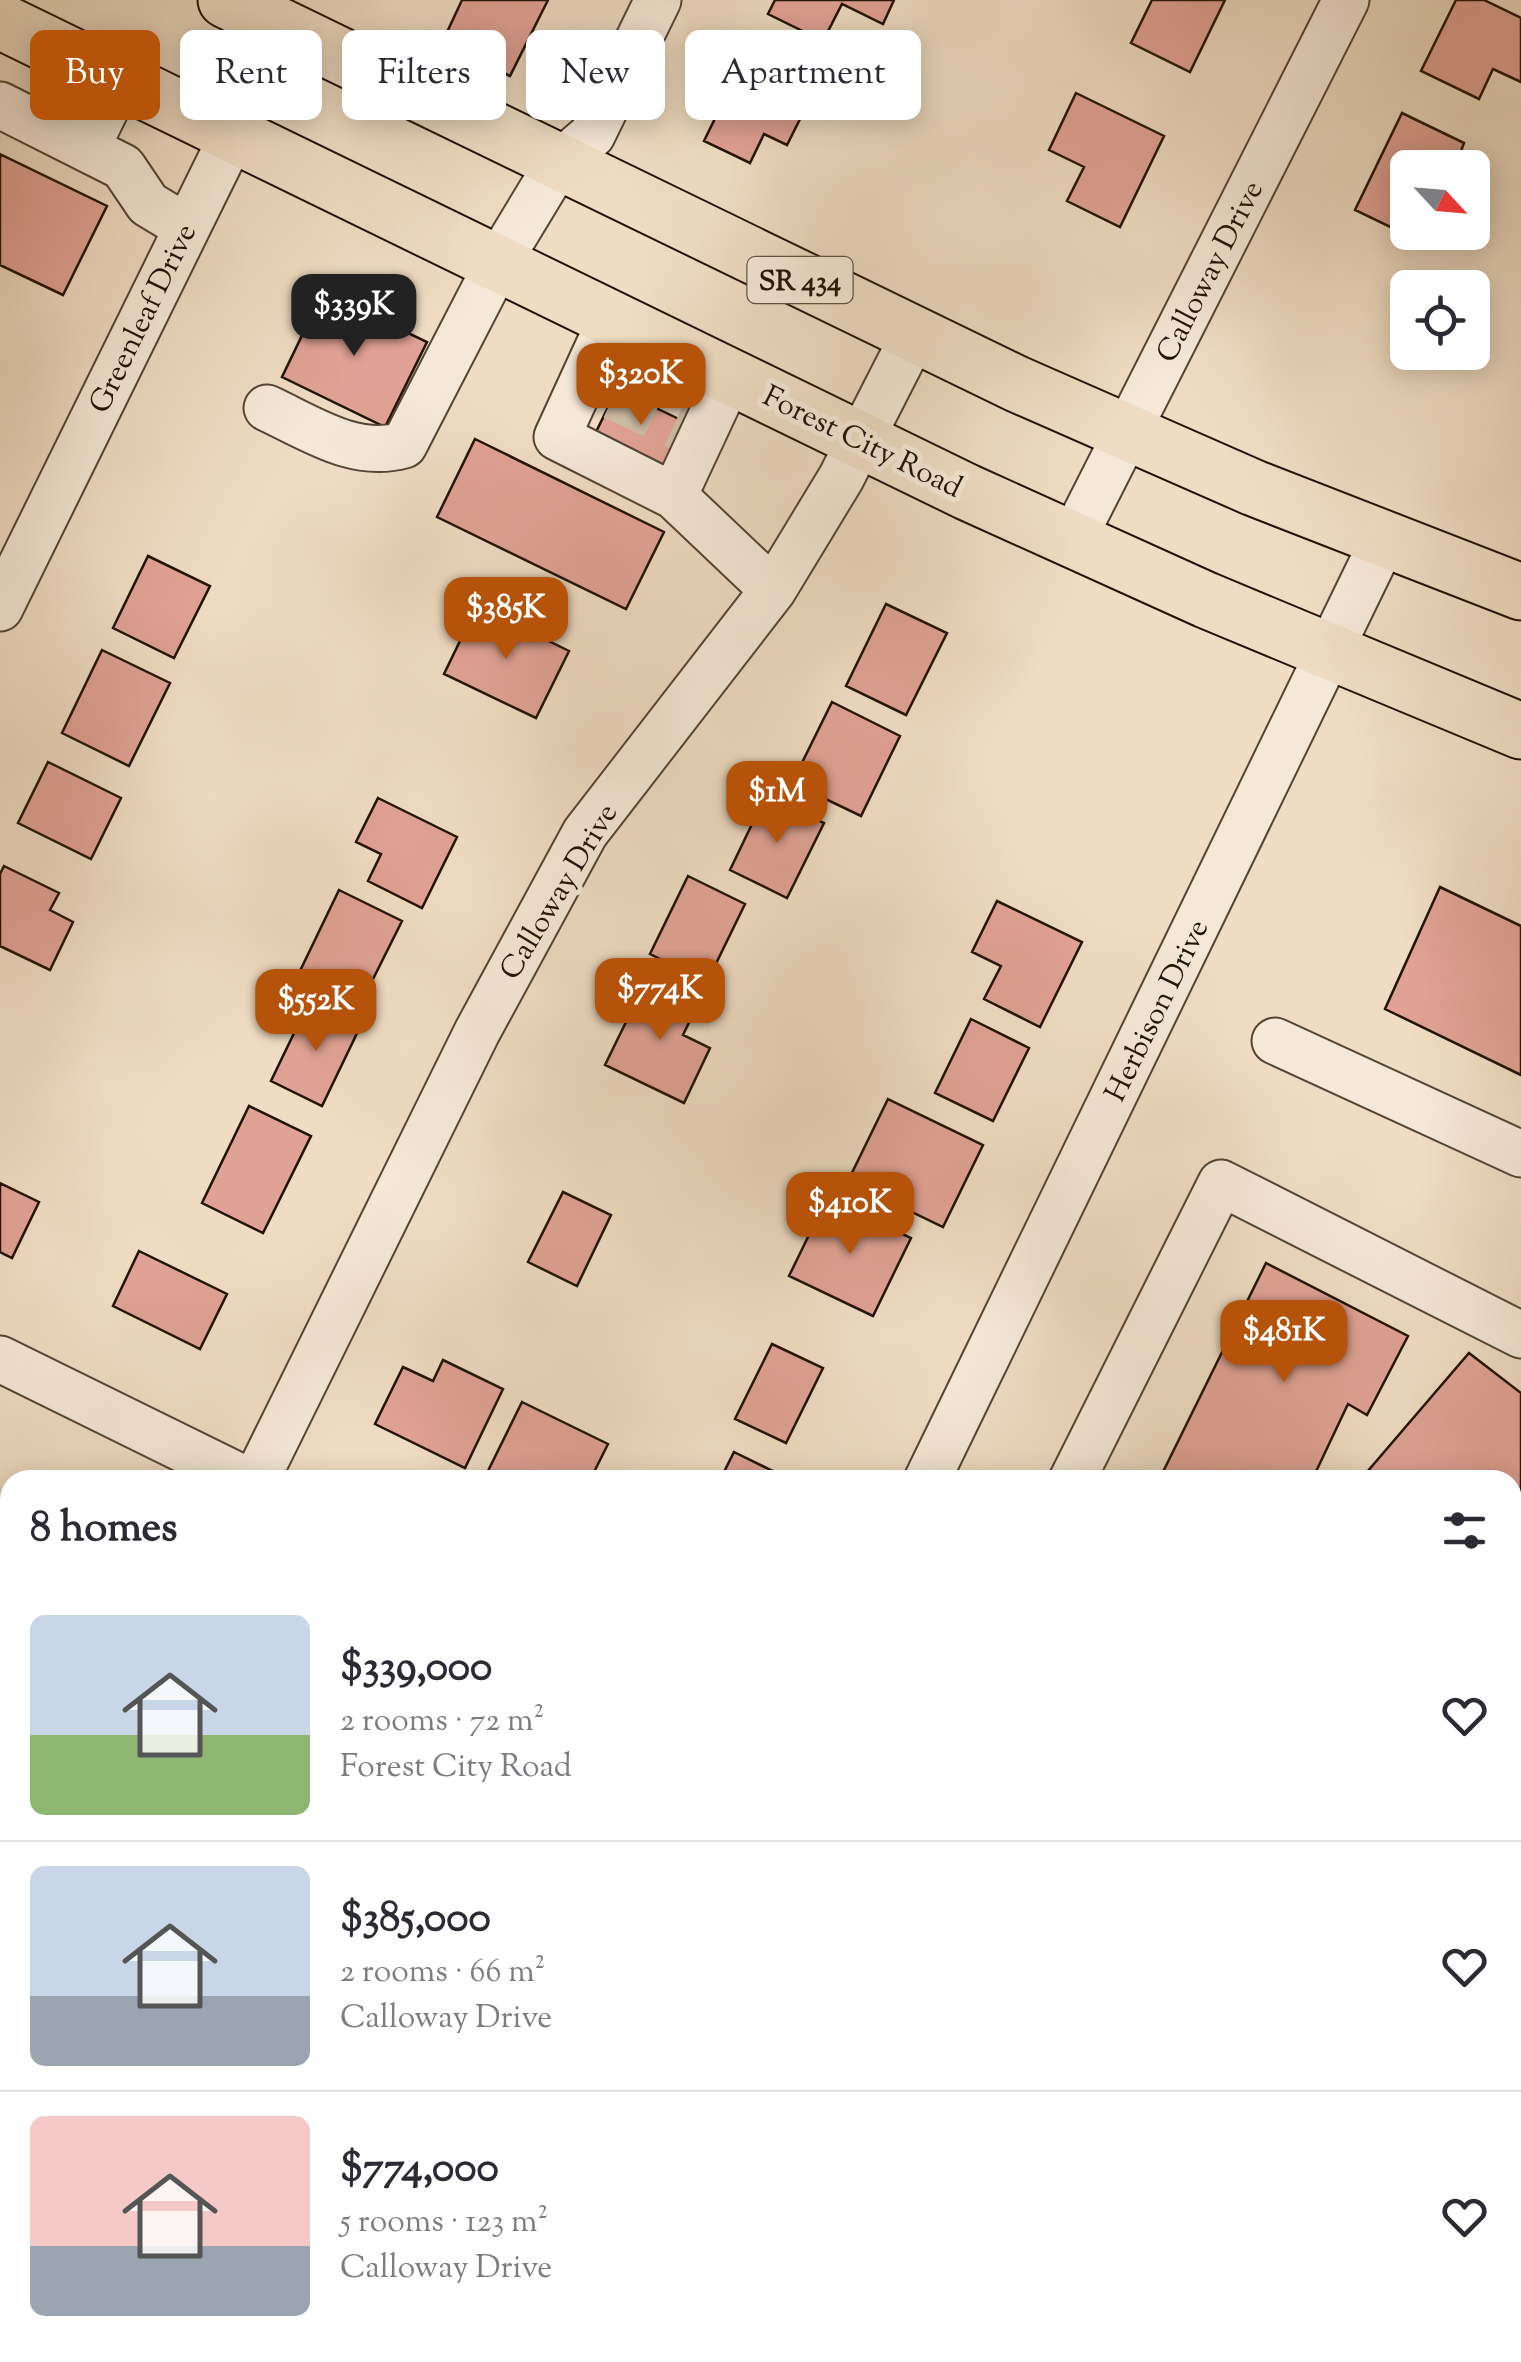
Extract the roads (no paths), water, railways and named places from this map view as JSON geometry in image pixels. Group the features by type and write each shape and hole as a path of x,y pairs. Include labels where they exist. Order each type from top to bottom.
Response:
{"main road":[{"name":"SR 434","path":"226,0 557,164 1127,434 1521,592"},
{"name":"Forest City Road","path":"0,21 30,36"},
{"name":"Forest City Road","path":"160,99 1072,541 1521,730"}],"street":[{"path":"267,408 353,448 378,452 404,445 500,261 557,164 592,135 658,0"},
{"name":"Calloway Drive","path":"1072,541 1346,0"},
{"name":"Greenleaf Drive","path":"0,608 285,28"},
{"path":"0,105 123,166 148,204 186,227"},
{"path":"87,147 100,120"},
{"path":"612,317 598,389 557,437 674,496 772,590"},
{"name":"Calloway Drive","path":"261,1470 477,1032 585,834 772,590 860,441 914,334"},
{"path":"674,496 692,434 730,376"},
{"name":"Herbison Drive","path":"931,1470 1384,539"},
{"path":"1276,1041 1521,1154"},
{"path":"1077,1470 1221,1184 1521,1335"},
{"path":"0,1360 226,1470"}],"tunnel":[{"path":"613,397 684,430"}]}
